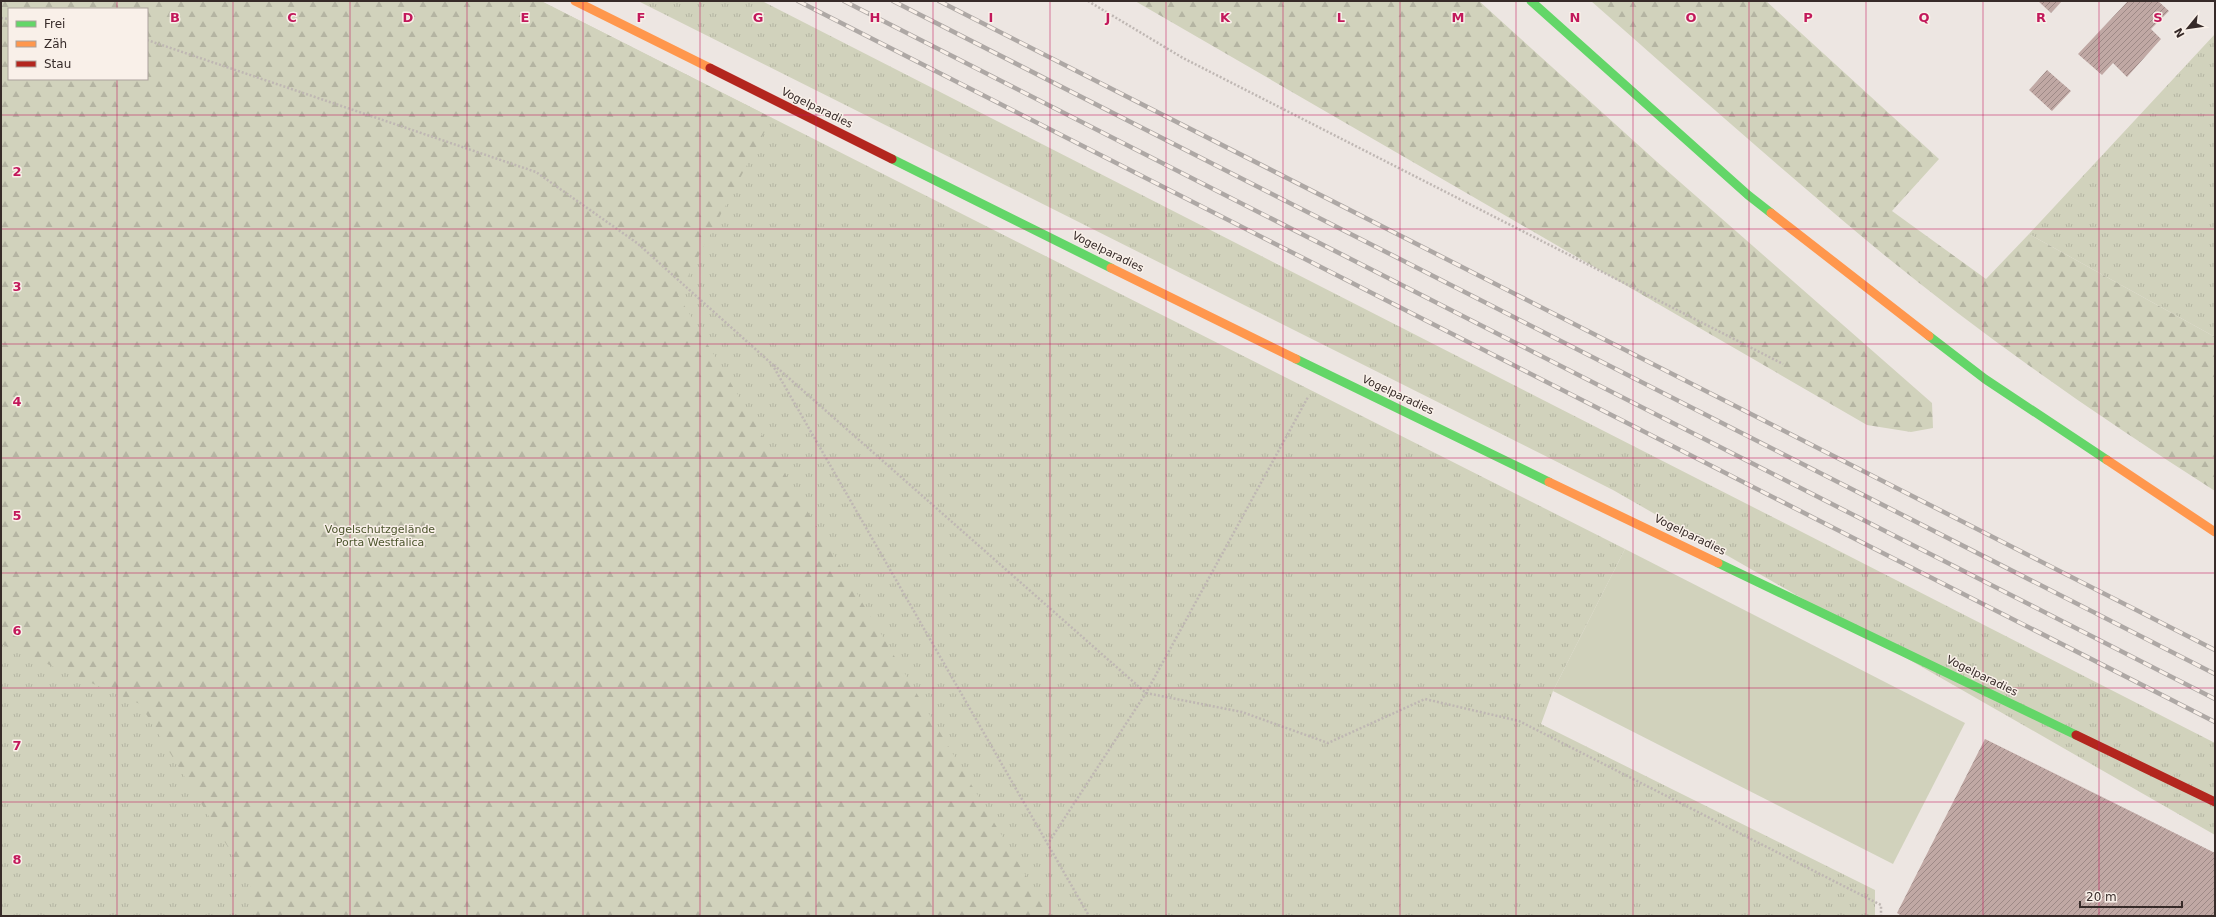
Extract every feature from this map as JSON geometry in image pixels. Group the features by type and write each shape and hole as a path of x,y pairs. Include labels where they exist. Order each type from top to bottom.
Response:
{"street":[{"name":"Vogelparadies","path":"575,1 1321,372 2215,802"},
{"path":"1531,1 1748,195 1985,379 2215,532"}],"path":[{"path":"1088,1 1183,58 1782,364"},
{"path":"148,40 536,172 637,243 772,364 1146,693 1242,712 1328,743 1425,699 1519,721 1881,905 1881,916"},
{"path":"772,364 1089,916"},
{"path":"1047,845 1146,693 1321,372"}],"green space":[{"name":"Vogelschutzgelände Porta Westfalica","path":"1,1 541,1 1625,549 1553,691 1541,724 1875,890 1875,916 1,916"},
{"name":"Vogelschutzgelände Porta Westfalica","path":"1,1 541,1 772,118 678,295 1050,916 254,916 250,883 140,704 1,644"},
{"path":"638,1 762,1 2215,743 2215,835 1613,490"},
{"path":"1135,1 1479,1 1656,161 1932,403 1933,428 1911,432 1867,425"},
{"path":"1591,1 1766,1 1939,159 1892,211 1986,279 2029,234 2215,337 2215,491 2118,428 1976,327 1930,292 1810,192"},
{"path":"2215,34 2215,337 2029,234"},
{"path":"1625,549 1965,723 1893,864 1553,691"}],"building":[{"path":"2038,1 2062,1 2051,13"},
{"path":"2128,1 2158,1 2169,11 2151,29 2161,39 2127,77 2113,63 2102,75 2078,54"},
{"path":"2047,70 2071,91 2052,111 2029,90"},
{"path":"1985,739 2215,853 2215,916 1902,916 1897,913"}],"railway":[{"path":"798,1 2215,722"},
{"path":"844,1 2215,699"},
{"path":"893,1 2215,674"},
{"path":"939,1 2215,650"}],"traffic: fast":[{"path":"1531,1 1748,195 1771,213"},
{"path":"892,159 1111,268"},
{"path":"1929,336 1985,379 2107,460"},
{"path":"1296,359 1549,482"},
{"path":"1718,563 2076,735"}],"traffic: slow":[{"path":"575,1 710,68"},
{"path":"1771,213 1929,336"},
{"path":"1111,268 1296,359"},
{"path":"2107,460 2215,532"},
{"path":"1549,482 1718,563"}],"traffic: jam":[{"path":"710,68 892,159"},
{"path":"2076,735 2215,802"}]}
